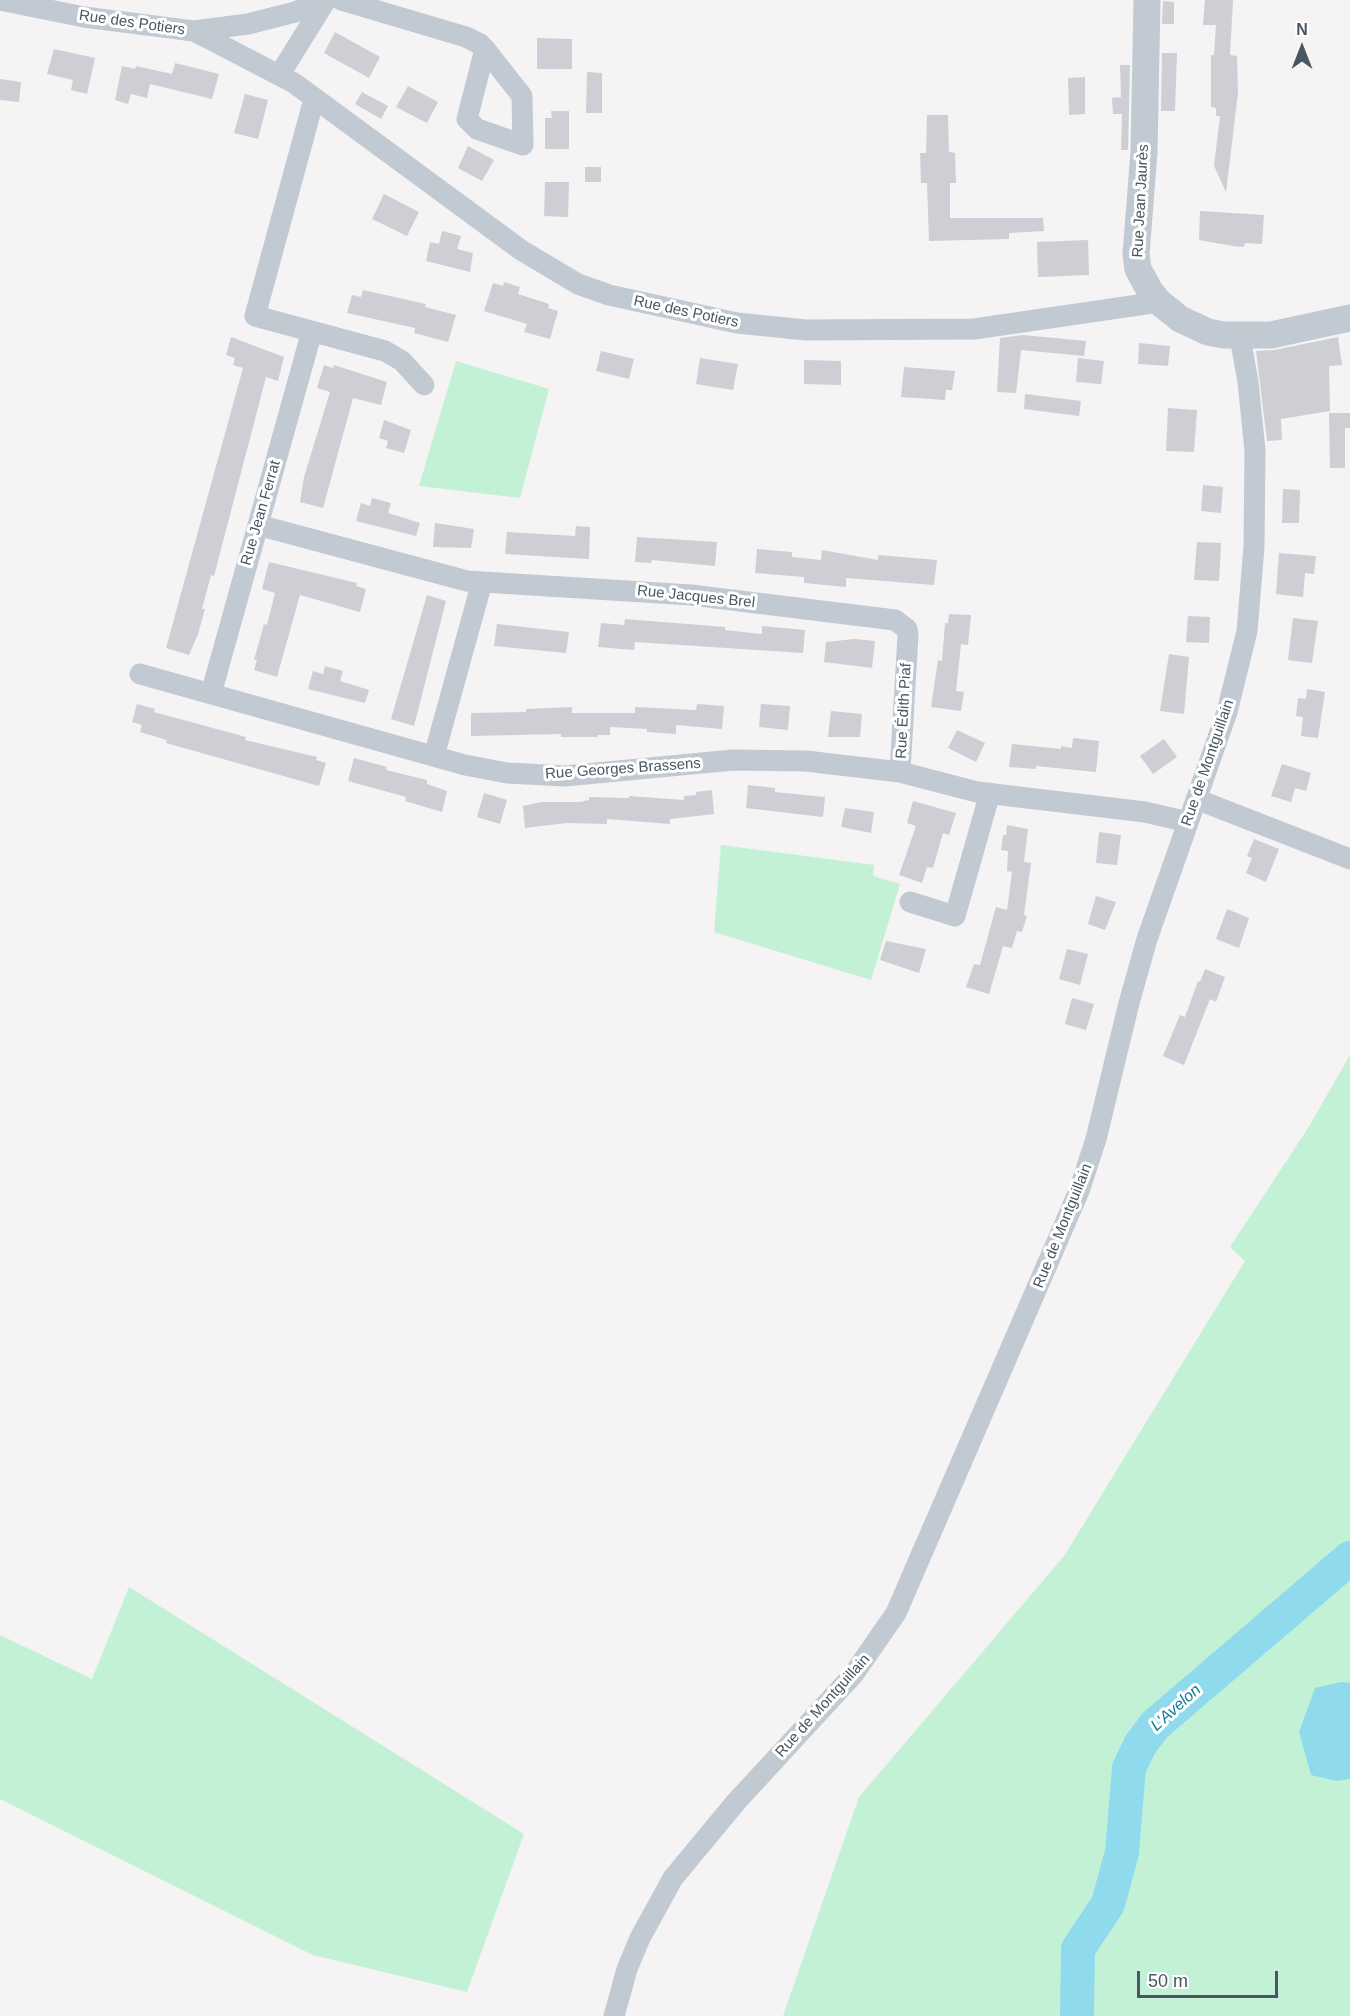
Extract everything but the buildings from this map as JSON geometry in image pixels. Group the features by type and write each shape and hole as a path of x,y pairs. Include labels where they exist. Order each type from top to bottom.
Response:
{"street":[{"name":"Rue des Potiers","path":"0,0 31,8 194,31 257,21 307,8 325,0"},
{"name":"Rue des Potiers","path":"280,74 325,0"},
{"path":"340,0 466,37 485,49"},
{"name":"Rue Jean Jaurès","path":"1147,0 1145,141 1136,254 1138,269 1159,302 1195,327 1216,334 1240,337 1271,335 1350,318"},
{"path":"0,5 31,8"},
{"name":"Rue des Potiers","path":"194,31 280,74 444,196 541,263 578,284 628,300 757,327 891,331 993,327 1159,302"},
{"path":"314,99 255,315 391,354 402,361 424,385"},
{"name":"Rue Jean Ferrat","path":"211,694 312,331"},
{"name":"Rue de Montguillain","path":"614,2016 633,1954 649,1919 673,1878 736,1802 853,1675 883,1635 908,1590 986,1401 1079,1191 1096,1139 1144,949 1238,671 1251,591 1255,451 1248,382 1240,337"},
{"name":"Rue Jacques Brel","path":"258,525 440,575 482,582 691,595 888,618 907,629"},
{"path":"434,756 482,582"},
{"name":"Rue Édith Piaf","path":"907,629 900,772 990,793 1145,812 1188,822"},
{"path":"140,674 211,694"},
{"name":"Rue Georges Brassens","path":"211,694 497,772 545,776 753,759 806,761 900,772"},
{"path":"910,902 955,916 990,793"},
{"path":"1196,799 1350,859"}],"green space":[{"path":"456,361 549,389 520,498 419,486"},
{"path":"721,845 874,865 873,876 900,884 871,980 714,932"},
{"path":"1350,1055 1350,2016 783,2016 859,1797 1064,1556 1245,1261 1230,1247 1310,1125"},
{"path":"129,1587 524,1834 467,1992 313,1955 0,1799 0,1635 92,1679"}],"water":[{"path":"1341,1682 1350,1683 1350,1779 1337,1781 1311,1775 1299,1732 1315,1688"}],"waterway":[{"name":"L'Avelon","path":"1077,2016 1078,1949 1108,1904 1122,1852 1129,1768 1140,1745 1155,1725 1350,1558"}]}
